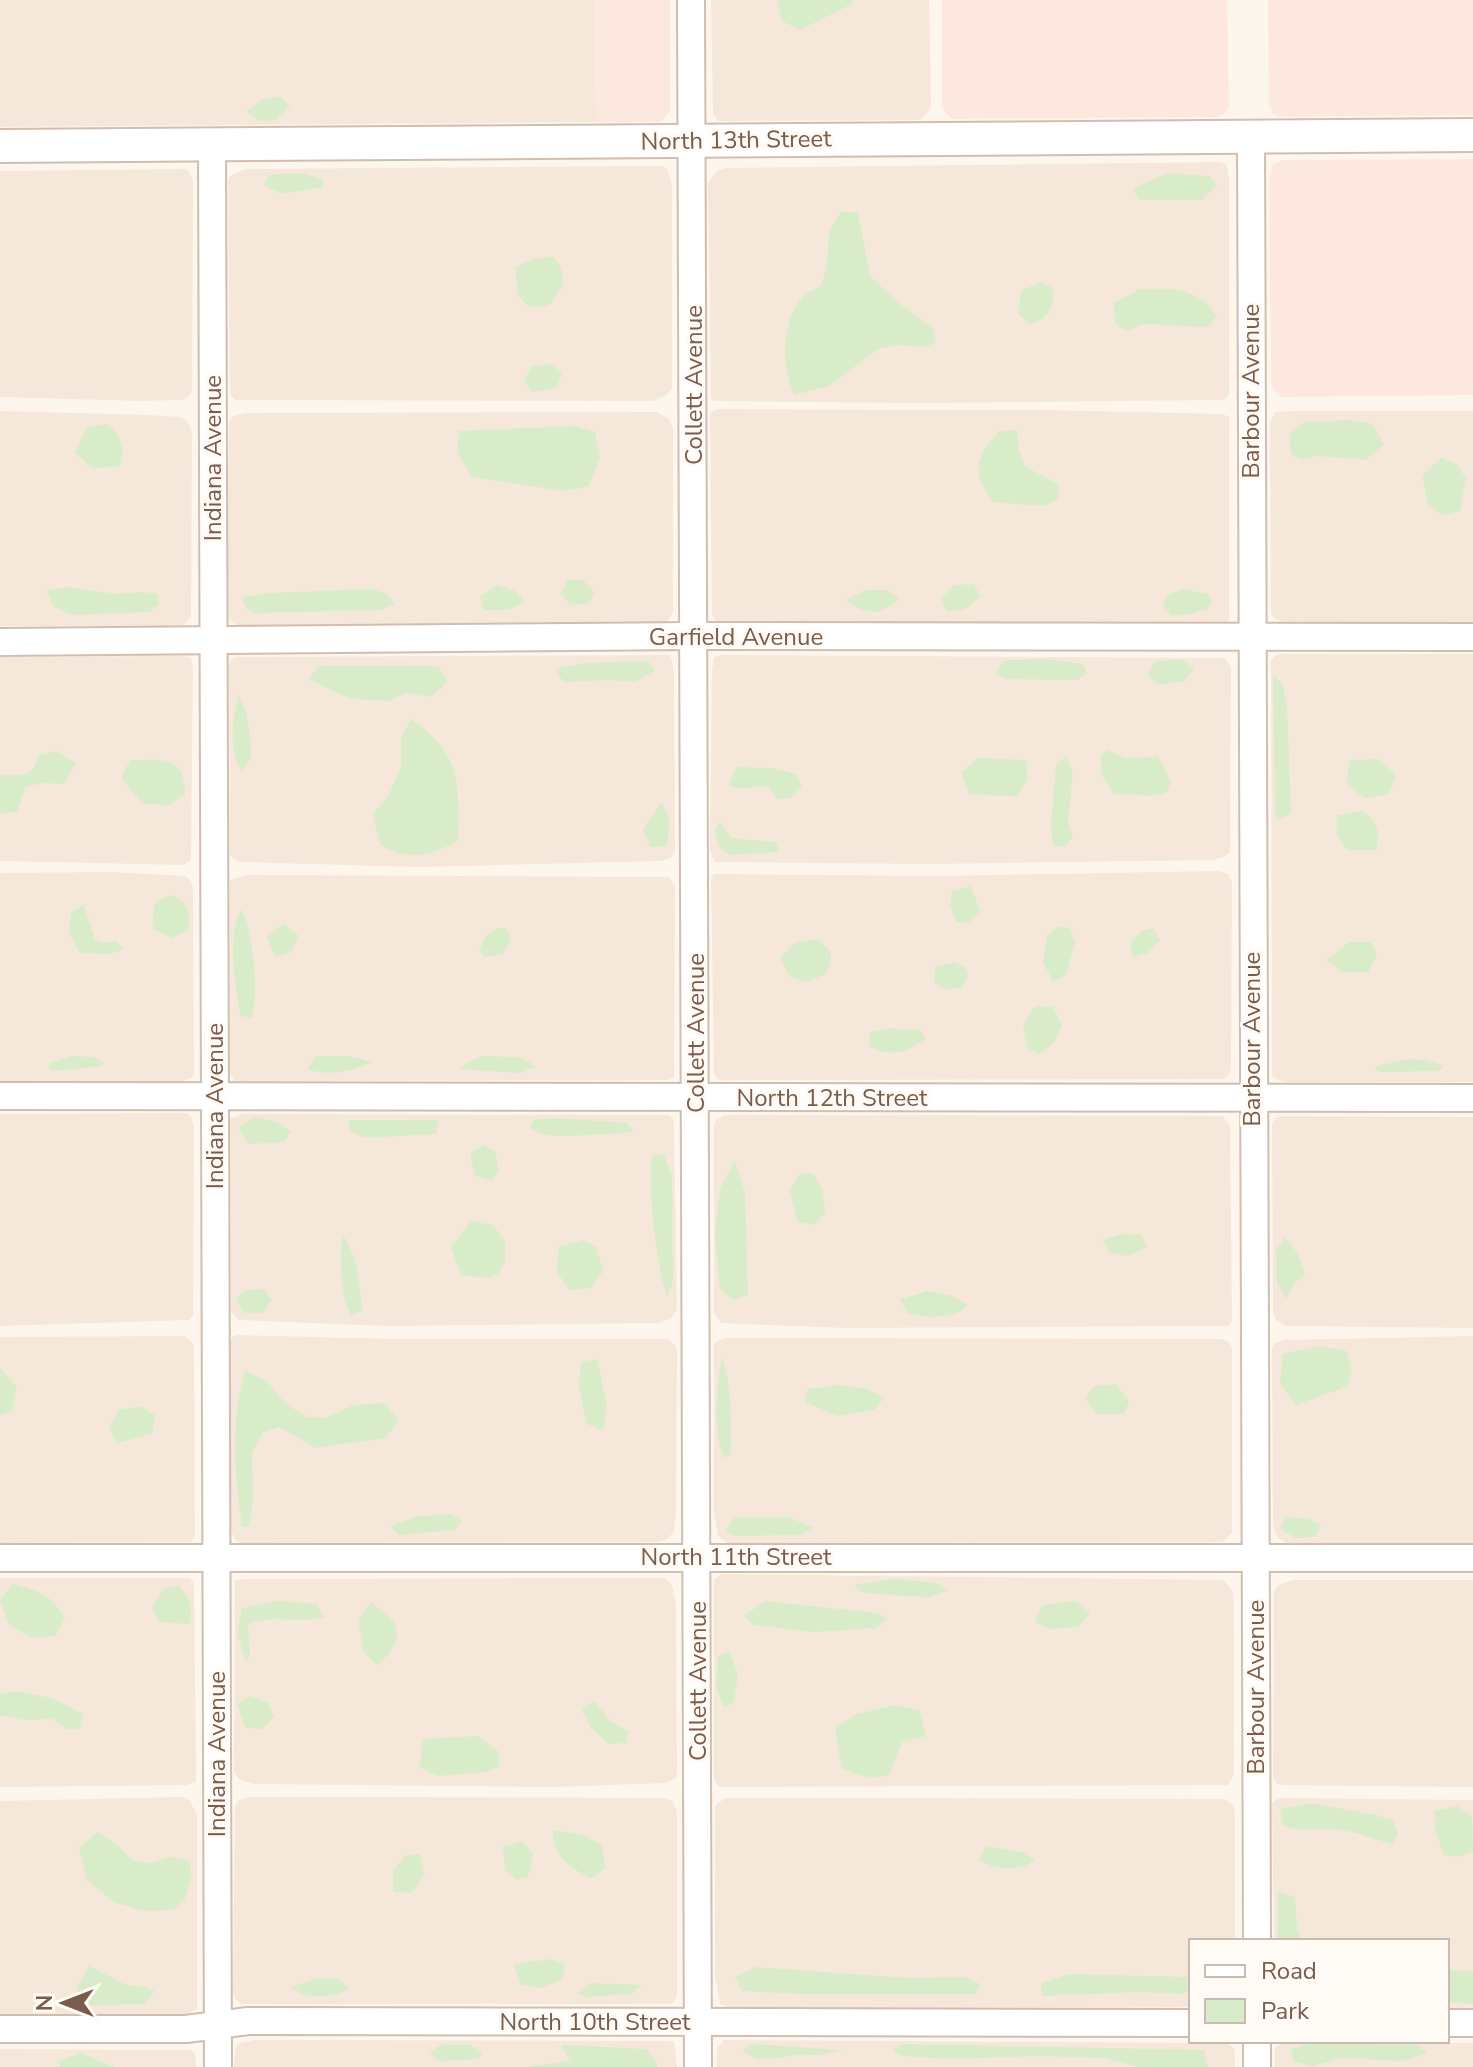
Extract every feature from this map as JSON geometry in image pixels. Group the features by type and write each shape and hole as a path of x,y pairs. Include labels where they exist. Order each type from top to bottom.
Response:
{"street":[{"name":"Collett Avenue","path":"691,0 698,2067"},
{"name":"North 13th Street","path":"0,146 1473,135"},
{"name":"Barbour Avenue","path":"1251,136 1257,1939"},
{"name":"Indiana Avenue","path":"212,144 218,2067"},
{"name":"Garfield Avenue","path":"0,642 695,636 1473,637"},
{"name":"North 12th Street","path":"0,1096 1473,1098"},
{"name":"North 11th Street","path":"0,1558 1473,1558"},
{"name":"North 10th Street","path":"0,2029 186,2029 248,2021 1189,2023"},
{"path":"1449,2023 1473,2023"},
{"path":"1257,2043 1257,2067"}],"shaded area":[{"path":"0,0 595,0 596,122 0,127"},
{"path":"595,0 670,0 670,111 661,122 596,122"},
{"path":"711,0 929,0 931,106 927,114 920,120 718,121 713,115"},
{"path":"942,0 1227,0 1229,105 1226,112 1218,117 952,119 944,111 942,103"},
{"path":"1268,0 1473,0 1473,115 1278,117 1273,114 1269,103"},
{"path":"1473,159 1473,395 1281,397 1276,393 1271,385 1269,181 1273,164 1283,160"},
{"path":"1221,162 1227,166 1229,179 1229,394 1224,400 920,403 714,401 711,398 708,183 717,171 727,168"},
{"path":"663,166 672,184 672,388 666,395 654,401 236,400 230,395 228,180 231,175 246,169"},
{"path":"186,169 193,182 192,391 188,397 182,400 141,401 0,397 0,171"},
{"path":"717,409 1223,414 1229,417 1229,619 1226,624 716,623 712,613 710,413"},
{"path":"0,411 147,415 181,417 187,421 192,431 191,617 186,623 182,626 0,626"},
{"path":"1473,411 1473,623 1286,623 1274,618 1271,613 1270,423 1275,412"},
{"path":"657,412 669,419 673,429 673,612 667,623 239,626 230,621 227,610 229,421 233,416 246,413"},
{"path":"1277,654 1473,654 1473,1082 1283,1082 1272,1076 1271,660"},
{"path":"669,655 674,674 675,852 671,858 660,861 422,867 240,862 230,856 229,664 232,659"},
{"path":"720,655 1225,658 1231,667 1230,852 1213,860 931,864 715,862 710,851 712,670 714,658"},
{"path":"0,657 191,658 193,668 191,860 183,865 0,861"},
{"path":"1220,871 1228,874 1232,883 1231,1068 1224,1079 721,1080 714,1074 711,878 714,874 938,876"},
{"path":"112,872 186,876 193,887 194,1074 183,1081 0,1081 0,873"},
{"path":"246,875 669,877 675,886 674,1077 668,1080 234,1081 230,1072 230,880"},
{"path":"187,1113 194,1128 193,1316 189,1320 0,1326 0,1114"},
{"path":"242,1114 668,1115 673,1118 674,1124 677,1310 671,1318 660,1323 388,1326 238,1320 231,1312 230,1119"},
{"path":"724,1115 1223,1116 1230,1126 1232,1322 1228,1326 846,1328 721,1323 714,1313 714,1125"},
{"path":"1473,1117 1473,1328 1286,1326 1276,1320 1273,1312 1272,1124 1275,1118"},
{"path":"185,1336 194,1344 195,1536 191,1542 0,1543 0,1337"},
{"path":"1473,1336 1473,1544 1288,1544 1277,1537 1273,1525 1272,1348 1275,1343 1284,1340"},
{"path":"232,1337 395,1339 668,1339 676,1346 677,1353 674,1532 666,1540 657,1542 241,1543 235,1540 230,1528 230,1342"},
{"path":"724,1338 1221,1339 1229,1342 1232,1349 1232,1533 1222,1542 727,1543 718,1536 714,1509 714,1343"},
{"path":"722,1574 1224,1580 1233,1592 1234,1601 1234,1775 1228,1785 719,1787 714,1780 714,1580"},
{"path":"0,1578 189,1578 194,1582 196,1781 188,1785 0,1787"},
{"path":"665,1578 672,1585 676,1605 677,1772 676,1778 666,1783 554,1787 253,1784 239,1779 234,1773 235,1581"},
{"path":"1293,1580 1473,1580 1473,1787 1276,1783 1273,1777 1274,1592 1278,1585"},
{"path":"182,1797 190,1801 197,1815 197,2009 188,2014 0,2014 0,1801"},
{"path":"252,1797 665,1798 672,1801 677,1811 677,1996 673,2003 667,2004 241,2004 233,1992 235,1806 239,1800"},
{"path":"725,1798 1225,1799 1235,1811 1235,1939 1189,1939 1189,2007 733,2009 720,2004 715,1975 715,1806"},
{"path":"1277,1799 1473,1800 1473,2010 1449,2010 1449,1939 1274,1939 1272,1804"},
{"path":"256,2040 668,2041 674,2042 677,2067 234,2067 236,2047 240,2043"},
{"path":"724,2040 1228,2043 1235,2050 1235,2067 717,2067 717,2048"},
{"path":"1282,2043 1473,2043 1473,2067 1275,2067 1275,2047"},
{"path":"0,2049 189,2050 195,2053 196,2067 0,2067"}],"green space":[{"path":"777,0 852,0 852,4 800,30 782,21"},
{"path":"280,97 290,106 276,120 259,121 246,111 263,99"},
{"path":"304,173 323,180 323,187 281,194 264,185 269,175"},
{"path":"1168,173 1210,176 1217,185 1202,200 1139,200 1133,188"},
{"path":"841,211 858,213 870,276 934,330 936,343 924,347 896,345 878,349 829,386 794,395 785,359 789,321 801,299 822,285 829,233"},
{"path":"554,257 561,268 563,285 549,306 529,307 518,295 515,268 532,259"},
{"path":"1041,282 1054,289 1051,308 1046,316 1029,324 1018,313 1021,291"},
{"path":"1140,289 1192,294 1217,316 1207,327 1144,324 1126,331 1115,324 1114,303"},
{"path":"552,364 562,373 557,387 533,392 524,381 531,367"},
{"path":"1352,420 1372,424 1384,444 1366,460 1317,456 1301,460 1291,454 1289,435 1305,422"},
{"path":"107,424 121,443 119,467 91,468 75,452 86,428"},
{"path":"574,426 595,432 600,457 589,486 563,491 472,477 457,452 459,431"},
{"path":"1017,430 1019,451 1025,466 1059,485 1058,499 1044,506 993,502 981,481 978,465 984,450 999,431"},
{"path":"1441,458 1457,464 1466,479 1460,511 1442,515 1428,504 1422,476"},
{"path":"568,580 583,580 595,593 587,604 571,605 560,594"},
{"path":"974,584 980,596 965,610 947,611 941,598 954,585"},
{"path":"497,585 515,591 525,602 508,610 484,610 480,597"},
{"path":"66,587 118,594 158,594 159,604 149,612 72,615 54,607 46,591"},
{"path":"372,589 387,594 395,604 380,610 255,613 246,609 242,597 270,593"},
{"path":"1183,589 1208,594 1212,601 1208,609 1186,615 1171,615 1163,605 1167,595"},
{"path":"866,590 887,590 899,598 887,608 873,612 859,609 846,600"},
{"path":"1047,659 1083,664 1087,673 1077,680 1006,679 995,673 1005,660"},
{"path":"1182,659 1194,669 1184,681 1159,685 1148,675 1154,662"},
{"path":"648,661 655,670 636,682 563,682 556,669 584,663"},
{"path":"320,666 438,666 448,682 431,697 406,693 389,701 351,699 308,679"},
{"path":"1273,675 1283,685 1287,707 1291,813 1278,821 1275,814"},
{"path":"239,694 247,718 251,750 251,759 241,771 234,753 232,733"},
{"path":"411,719 428,732 449,758 458,803 458,841 419,855 401,853 380,845 373,814 389,795 401,766 401,738"},
{"path":"1107,750 1125,758 1158,756 1171,782 1166,793 1147,796 1114,794 1102,774 1100,756"},
{"path":"56,751 76,763 64,784 43,783 25,787 17,812 0,814 0,775 23,775 33,770 39,755"},
{"path":"1066,756 1073,774 1068,821 1073,837 1064,847 1053,845 1051,823 1056,765"},
{"path":"978,758 1026,760 1028,779 1017,796 969,795 961,772"},
{"path":"1379,759 1396,775 1389,794 1364,798 1346,783 1350,760"},
{"path":"130,760 161,760 176,766 184,781 185,794 169,805 143,804 121,778"},
{"path":"736,767 772,768 796,774 802,787 791,798 777,799 769,787 735,787 729,785"},
{"path":"661,803 669,824 666,846 650,847 643,829"},
{"path":"1363,811 1377,828 1376,850 1348,850 1338,834 1337,815"},
{"path":"720,821 731,838 776,842 779,852 729,855 719,847 715,831"},
{"path":"971,886 980,912 967,924 956,921 950,906 952,891"},
{"path":"172,895 184,902 190,918 187,930 172,938 152,928 155,902"},
{"path":"84,905 95,940 105,943 116,941 124,949 110,954 80,953 69,934 71,912"},
{"path":"242,909 254,963 252,1018 241,1016 234,976 234,932"},
{"path":"283,924 298,935 292,952 275,957 267,937"},
{"path":"1059,926 1070,928 1075,943 1066,975 1053,982 1043,962 1047,936"},
{"path":"497,928 507,929 511,939 503,954 485,957 479,950 486,936"},
{"path":"1153,928 1160,940 1148,953 1133,957 1130,944 1141,931"},
{"path":"817,939 831,952 827,970 821,976 804,982 789,976 780,958 796,942"},
{"path":"1349,942 1371,942 1377,955 1368,972 1342,972 1327,960"},
{"path":"955,962 966,968 968,976 962,988 944,989 934,983 935,967"},
{"path":"1035,1006 1053,1007 1062,1026 1053,1044 1038,1054 1027,1048 1023,1025"},
{"path":"889,1028 920,1030 926,1038 912,1047 891,1053 869,1046 870,1032"},
{"path":"72,1056 95,1057 105,1064 51,1071 48,1064"},
{"path":"316,1056 350,1056 372,1062 340,1072 323,1073 307,1069"},
{"path":"481,1056 521,1057 536,1067 520,1073 457,1069"},
{"path":"1406,1059 1426,1060 1444,1066 1439,1071 1380,1072 1374,1067"},
{"path":"254,1117 278,1122 291,1132 284,1142 248,1144 238,1128"},
{"path":"554,1118 626,1123 634,1131 565,1136 530,1129 533,1120"},
{"path":"348,1120 439,1120 436,1134 364,1138 350,1131"},
{"path":"484,1145 495,1152 499,1171 491,1181 475,1176 470,1153"},
{"path":"653,1154 664,1155 672,1176 673,1282 667,1296 654,1225 651,1184"},
{"path":"735,1161 745,1192 748,1295 733,1300 720,1289 715,1235 720,1188"},
{"path":"800,1173 814,1174 823,1191 825,1212 814,1225 798,1222 790,1191"},
{"path":"471,1221 493,1225 505,1241 505,1262 498,1274 488,1278 461,1275 451,1247"},
{"path":"1123,1234 1142,1235 1147,1247 1128,1256 1110,1253 1102,1240"},
{"path":"343,1235 355,1262 362,1310 351,1316 341,1277"},
{"path":"1285,1237 1298,1254 1305,1274 1294,1284 1286,1299 1277,1282 1276,1249"},
{"path":"583,1240 596,1247 603,1271 591,1288 569,1290 557,1272 559,1246"},
{"path":"264,1289 272,1300 262,1313 244,1313 236,1299 246,1290"},
{"path":"928,1291 951,1295 968,1305 948,1315 908,1314 900,1299"},
{"path":"1320,1346 1347,1351 1352,1370 1348,1386 1296,1405 1280,1384 1283,1354"},
{"path":"722,1355 728,1379 731,1416 731,1454 724,1458 717,1420"},
{"path":"597,1359 607,1406 603,1430 587,1424 578,1384 582,1362"},
{"path":"0,1368 17,1387 12,1411 0,1415"},
{"path":"245,1371 267,1381 286,1404 307,1417 325,1418 354,1405 385,1403 399,1421 385,1438 316,1448 279,1427 263,1432 252,1453 253,1500 249,1526 242,1527 236,1468 236,1428"},
{"path":"1116,1384 1129,1401 1124,1414 1096,1414 1085,1397 1094,1386"},
{"path":"839,1385 867,1389 884,1398 874,1410 837,1416 805,1402 807,1389"},
{"path":"140,1406 155,1415 152,1434 117,1443 109,1427 119,1410"},
{"path":"452,1514 462,1522 455,1530 399,1535 390,1526 418,1516"},
{"path":"734,1517 787,1517 814,1527 801,1535 737,1536 725,1532"},
{"path":"1286,1517 1308,1519 1321,1525 1315,1537 1295,1538 1280,1528"},
{"path":"894,1579 937,1583 948,1591 929,1597 885,1595 861,1592 854,1585"},
{"path":"12,1584 37,1591 54,1603 65,1618 55,1636 32,1638 9,1625 0,1600"},
{"path":"179,1586 190,1604 189,1624 159,1622 152,1607 163,1589"},
{"path":"278,1601 316,1604 325,1617 248,1624 250,1656 246,1662 237,1634 242,1608"},
{"path":"765,1601 877,1613 888,1619 876,1628 813,1632 754,1625 744,1616"},
{"path":"1076,1601 1090,1614 1078,1627 1050,1629 1035,1622 1042,1605"},
{"path":"371,1602 392,1620 397,1633 391,1651 376,1665 363,1651 358,1620"},
{"path":"729,1651 738,1674 734,1702 724,1708 716,1687 718,1656"},
{"path":"15,1691 52,1698 83,1714 79,1729 66,1729 53,1719 23,1720 0,1715 0,1694"},
{"path":"249,1696 268,1702 274,1717 262,1729 245,1728 237,1704"},
{"path":"594,1701 610,1721 628,1731 627,1743 609,1744 591,1728 582,1710"},
{"path":"895,1705 920,1711 926,1736 902,1742 889,1775 864,1776 841,1767 835,1728 857,1714"},
{"path":"478,1736 498,1751 500,1766 485,1772 437,1776 419,1767 423,1739"},
{"path":"1310,1803 1393,1820 1398,1835 1392,1844 1341,1830 1302,1830 1283,1826 1280,1809"},
{"path":"1458,1806 1472,1817 1473,1852 1457,1857 1444,1855 1435,1830 1434,1811"},
{"path":"553,1830 584,1835 602,1846 605,1868 591,1879 576,1870 559,1854"},
{"path":"98,1832 132,1860 150,1863 171,1857 189,1861 192,1876 184,1901 173,1910 144,1911 115,1903 87,1880 79,1848"},
{"path":"522,1841 533,1854 528,1877 516,1880 505,1870 503,1846"},
{"path":"987,1846 1026,1853 1035,1861 1014,1868 992,1866 978,1859"},
{"path":"420,1854 425,1875 411,1893 393,1892 393,1870 406,1855"},
{"path":"1278,1892 1295,1897 1300,1939 1277,1939"},
{"path":"551,1959 565,1965 562,1980 540,1988 520,1985 514,1964"},
{"path":"89,1966 126,1985 155,1991 144,2004 77,2006 77,1986"},
{"path":"755,1967 908,1978 965,1977 980,1984 976,1994 742,1991 735,1977"},
{"path":"1449,1970 1473,1971 1473,2004 1449,2002"},
{"path":"1069,1974 1189,1977 1189,1991 1181,1994 1139,1992 1042,1996 1041,1983"},
{"path":"316,1978 339,1979 350,1989 320,1997 290,1988"},
{"path":"591,1983 641,1985 632,1994 587,1997 577,1993"},
{"path":"1312,2043 1417,2045 1427,2053 1403,2061 1342,2058 1312,2066 1293,2061 1291,2049"},
{"path":"442,2044 471,2045 482,2054 478,2059 439,2061 430,2053"},
{"path":"751,2044 842,2050 820,2055 756,2059 743,2051"},
{"path":"904,2044 1204,2050 1208,2067 1138,2067 1104,2058 1038,2056 946,2059 902,2056 892,2050"},
{"path":"561,2045 647,2049 657,2067 527,2067 570,2061"},
{"path":"81,2053 114,2067 60,2067 58,2061"}]}
